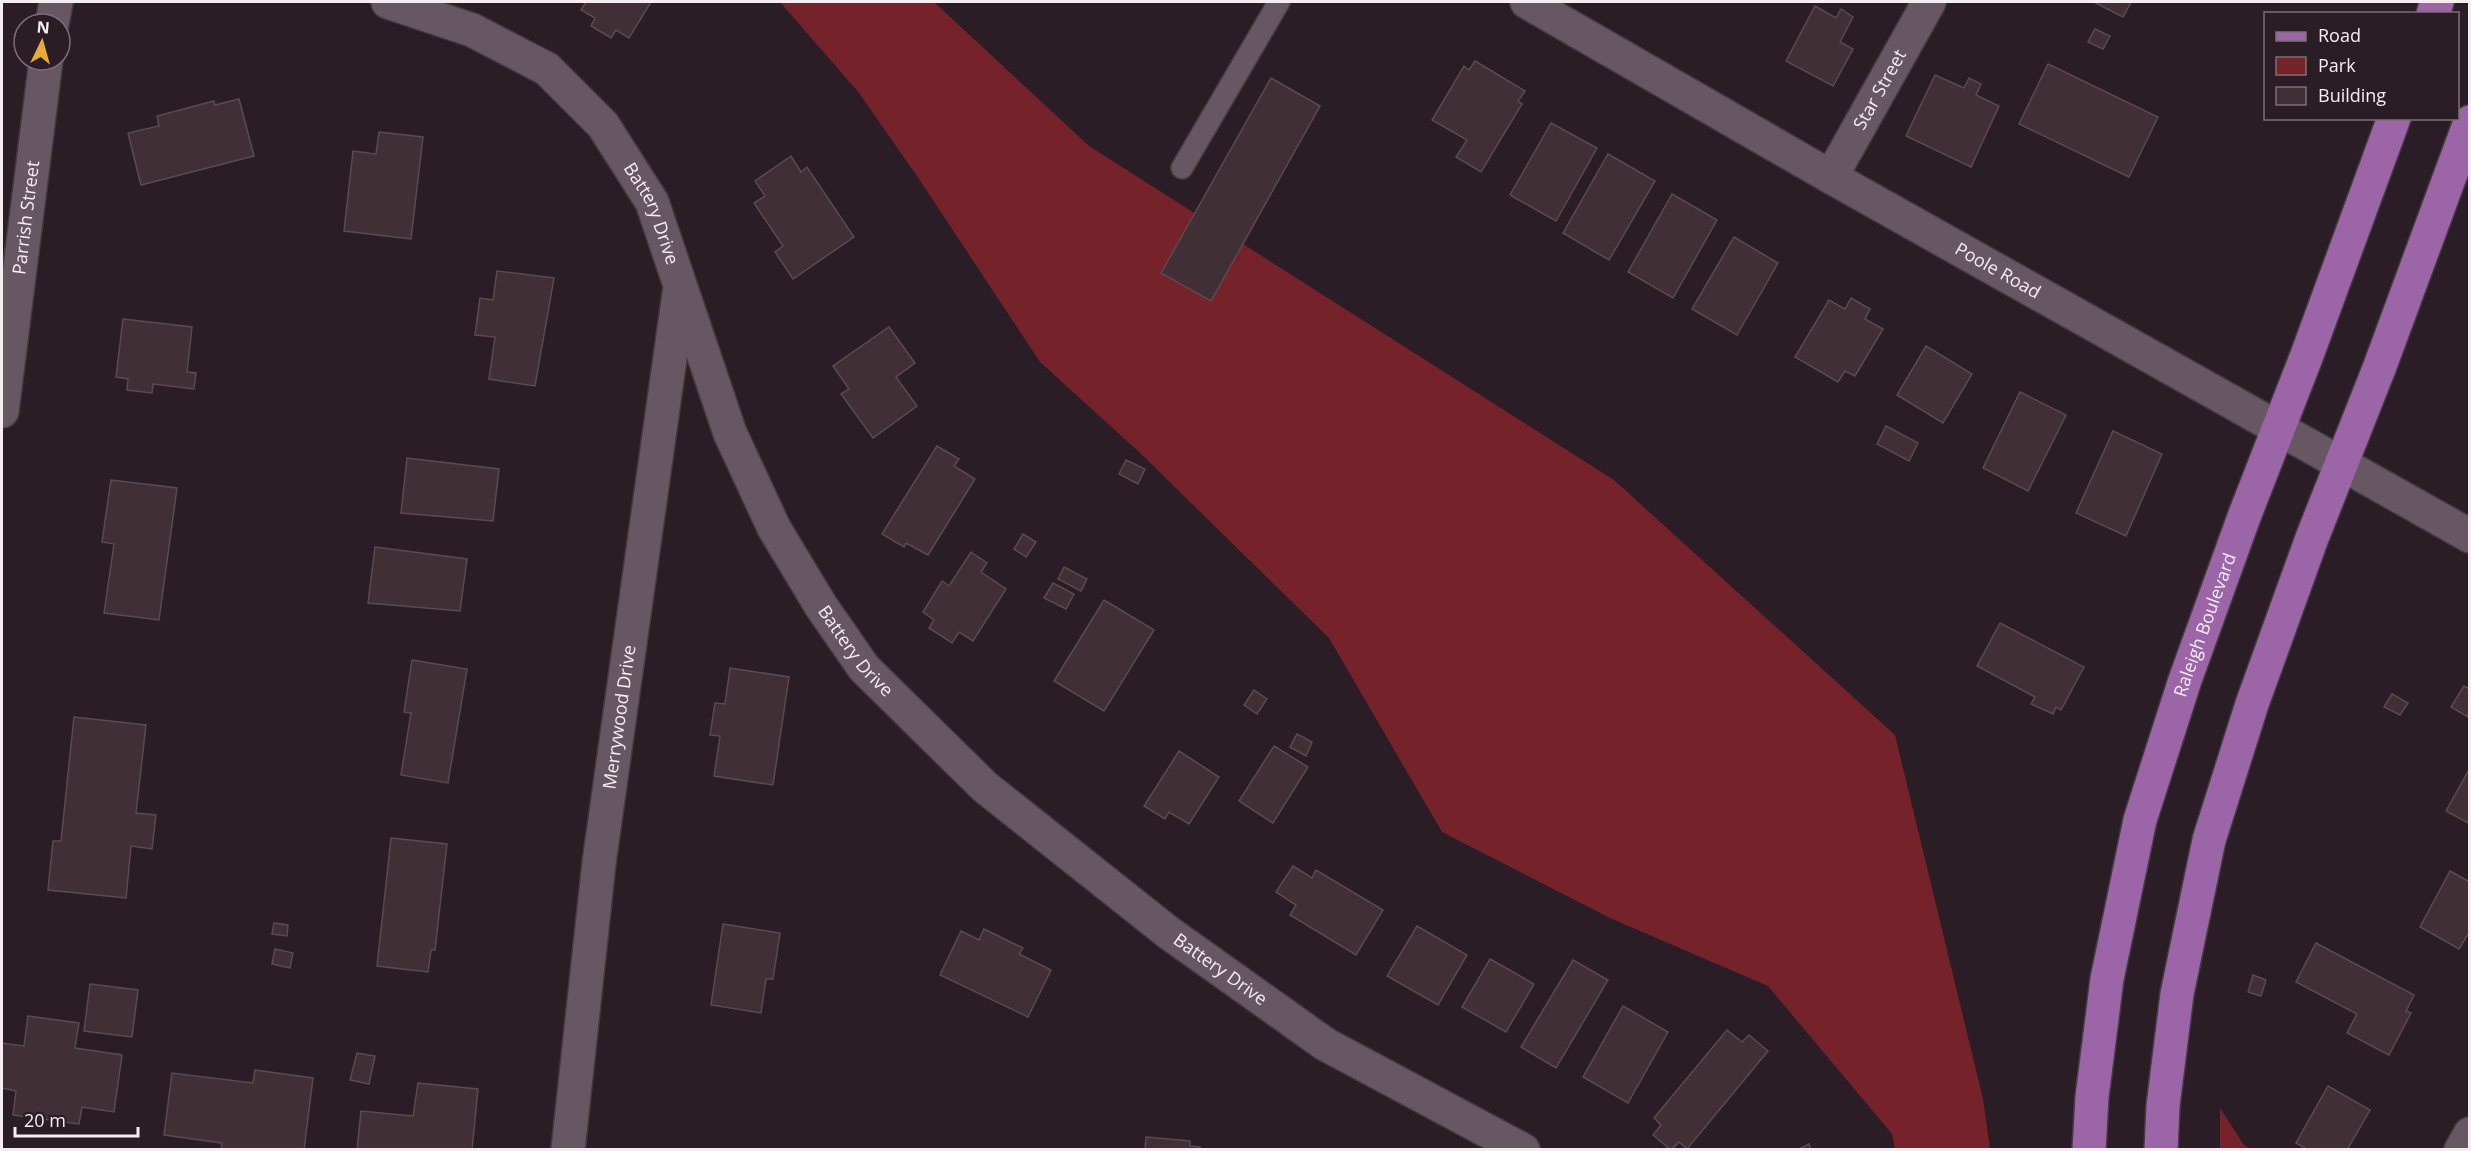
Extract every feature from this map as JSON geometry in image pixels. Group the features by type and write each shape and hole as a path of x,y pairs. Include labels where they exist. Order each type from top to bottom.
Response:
{"main road":[{"name":"Raleigh Boulevard","path":"2089,1149 2092,1097 2107,979 2140,820 2185,680 2393,120"},
{"path":"2161,1149 2163,1106 2177,994 2209,840 2252,704 2341,463 2380,366 2469,122"}],"street":[{"name":"Battery Drive","path":"388,2 472,30 547,69 603,125 652,202 730,433 774,528 821,606 864,668 985,787 1169,933 1325,1044 1523,1149"},
{"name":"Poole Road","path":"1527,2 1831,177 2469,536"},
{"name":"Star Street","path":"1831,177 1929,2"},
{"name":"Parrish Street","path":"2,411 5,358 44,72"},
{"name":"Merrywood Drive","path":"568,1149 599,863 680,286"},
{"path":"2461,1149 2469,1134"}],"lane":[{"path":"1182,168 1279,2"}],"green space":[{"path":"780,2 934,2 1089,146 1614,480 1895,735 1983,1099 1990,1149 1895,1149 1892,1134 1768,986 1612,919 1442,832 1329,638 1138,451 1040,362 859,93"},
{"path":"2220,1108 2244,1145 2250,1149 2220,1149"}],"building":[{"path":"586,2 651,2 629,38 616,30 611,38 591,26 595,18 581,10"},
{"path":"2094,2 2131,2 2123,17"},
{"path":"1815,6 1836,18 1841,9 1853,17 1840,42 1853,49 1833,86 1786,61"},
{"path":"2095,29 2110,36 2103,49 2088,42"},
{"path":"1475,61 1525,91 1518,101 1522,104 1481,172 1456,157 1467,140 1432,120 1464,66 1469,70"},
{"path":"2048,64 2158,117 2129,177 2019,124"},
{"path":"1935,75 1964,88 1969,78 1981,84 1976,95 1999,106 1971,167 1906,136"},
{"path":"1271,78 1320,106 1211,301 1161,273"},
{"path":"239,99 254,156 141,185 128,133 159,126 157,116 214,101 215,105"},
{"path":"1551,123 1597,148 1556,221 1510,195"},
{"path":"379,132 423,137 411,239 344,231 353,151 376,154"},
{"path":"1608,154 1655,181 1609,260 1563,233"},
{"path":"791,156 801,172 807,167 854,237 793,279 775,252 783,246 754,203 765,196 755,181"},
{"path":"1672,194 1717,220 1673,298 1628,272"},
{"path":"1734,237 1778,263 1737,335 1692,309"},
{"path":"497,271 554,278 535,386 489,379 495,337 475,335 480,298 493,300"},
{"path":"1851,298 1870,309 1865,319 1883,329 1855,376 1845,371 1838,382 1795,357 1829,300 1845,309"},
{"path":"123,319 192,327 187,372 196,373 194,389 153,384 152,393 127,390 128,379 116,377"},
{"path":"889,327 915,363 896,377 917,406 873,438 841,394 849,389 833,366"},
{"path":"1926,346 1972,374 1943,423 1897,395"},
{"path":"2020,392 2066,415 2028,491 1983,468"},
{"path":"1886,426 1918,443 1909,461 1877,444"},
{"path":"2113,431 2162,454 2126,536 2076,513"},
{"path":"937,446 959,459 954,466 975,479 928,555 906,543 904,547 882,534"},
{"path":"407,458 499,469 493,521 401,513"},
{"path":"1126,460 1145,469 1138,484 1119,474"},
{"path":"111,480 177,488 159,620 104,613 114,544 102,542"},
{"path":"1023,534 1036,542 1026,557 1014,549"},
{"path":"375,547 467,559 460,611 368,603"},
{"path":"971,552 987,563 981,572 1006,589 973,641 959,632 952,643 929,628 934,620 923,612 942,581 949,586"},
{"path":"1064,567 1087,579 1081,591 1058,579"},
{"path":"1053,583 1074,594 1066,609 1044,598"},
{"path":"1104,600 1154,630 1104,711 1054,681"},
{"path":"2000,623 2084,667 2061,710 2056,707 2053,714 2031,704 2035,697 1977,666"},
{"path":"412,660 467,669 448,783 401,775 411,713 404,712"},
{"path":"730,668 789,677 773,785 714,776 720,736 710,735 715,703 725,704"},
{"path":"2464,686 2470,689 2468,717 2451,707"},
{"path":"1254,690 1267,699 1257,714 1244,705"},
{"path":"2392,694 2408,703 2400,715 2384,707"},
{"path":"74,717 146,725 136,813 156,815 152,849 131,846 126,898 48,890 53,841 61,841"},
{"path":"1297,734 1312,742 1306,756 1290,747"},
{"path":"1274,746 1308,767 1273,823 1239,801"},
{"path":"1179,751 1219,777 1189,824 1169,812 1165,819 1144,806"},
{"path":"2470,768 2470,824 2446,811"},
{"path":"391,838 447,844 435,950 431,950 428,972 377,966"},
{"path":"1293,866 1312,878 1316,870 1383,910 1356,955 1290,915 1296,905 1276,892"},
{"path":"2450,871 2470,882 2470,931 2459,949 2420,927"},
{"path":"274,923 288,925 287,936 272,934"},
{"path":"723,924 780,933 773,979 766,979 761,1013 711,1005"},
{"path":"1417,926 1467,955 1438,1005 1387,976"},
{"path":"984,929 1023,948 1019,954 1051,970 1028,1017 940,975 961,931 979,940"},
{"path":"2316,943 2414,995 2406,1011 2411,1013 2389,1055 2347,1033 2357,1014 2296,982"},
{"path":"275,949 293,953 290,968 272,964"},
{"path":"1490,959 1534,984 1506,1032 1462,1007"},
{"path":"1573,960 1608,980 1556,1068 1521,1047"},
{"path":"2253,975 2266,980 2261,996 2248,992"},
{"path":"90,984 138,990 132,1037 84,1031"},
{"path":"1623,1006 1668,1032 1628,1103 1583,1077"},
{"path":"28,1016 79,1023 75,1048 122,1055 114,1112 82,1107 79,1124 13,1115 16,1091 2,1088 2,1043 24,1046"},
{"path":"1727,1030 1742,1042 1749,1035 1768,1051 1687,1149 1679,1142 1671,1150 1653,1135 1661,1125 1654,1118"},
{"path":"357,1053 375,1056 369,1084 350,1080"},
{"path":"255,1070 313,1078 304,1150 227,1150 221,1149 222,1143 164,1135 172,1073 253,1083"},
{"path":"418,1083 478,1089 472,1150 357,1150 361,1111 413,1116"},
{"path":"2328,1086 2370,1110 2347,1150 2308,1150 2296,1143"},
{"path":"1146,1137 1190,1141 1190,1146 1200,1147 1199,1150 1145,1150"},
{"path":"1809,1144 1811,1150 1797,1150"}]}
